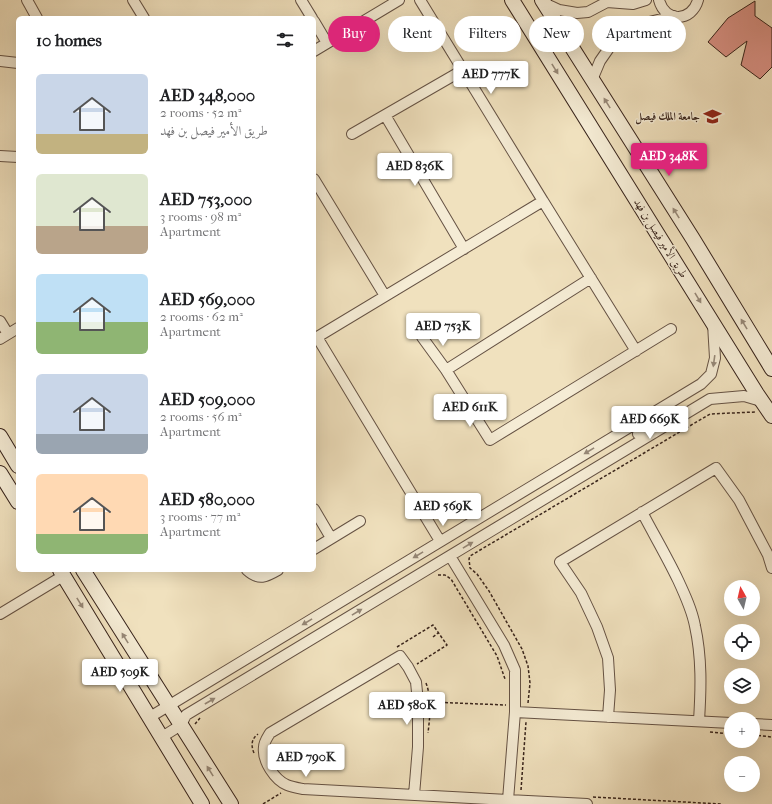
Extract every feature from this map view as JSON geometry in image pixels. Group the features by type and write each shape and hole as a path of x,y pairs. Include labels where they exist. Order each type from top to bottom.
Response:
{"main road":[{"name":"طريق الأمير فيصل بن فهد","path":"512,0 765,409"},
{"path":"543,2 693,239 772,369"},
{"path":"0,436 16,463"},
{"path":"0,473 16,499"},
{"path":"84,572 231,804"},
{"path":"61,573 202,804"}],"street":[{"path":"27,0 36,16"},
{"path":"133,0 143,16"},
{"path":"301,0 311,16"},
{"path":"316,50 399,0"},
{"path":"420,0 636,351"},
{"path":"543,2 559,10 577,13 588,12 607,2 633,4 646,0"},
{"path":"659,0 664,10 674,16"},
{"path":"684,16 692,11 698,0"},
{"path":"316,24 327,43"},
{"path":"592,80 600,61 606,52"},
{"path":"0,61 16,63"},
{"path":"352,134 463,70"},
{"path":"385,115 464,249"},
{"path":"0,156 16,157"},
{"path":"316,182 385,296"},
{"path":"440,541 316,338 543,201"},
{"path":"446,370 591,278"},
{"path":"0,321 4,336 16,329"},
{"path":"150,717 701,384 711,374 715,358 712,322"},
{"path":"422,337 446,370 490,440 672,329"},
{"path":"162,737 181,725 186,715 710,399 744,396 765,409"},
{"path":"610,459 621,445 649,427 653,420 648,415"},
{"path":"608,716 610,690 608,658 597,627 581,593 560,562 716,468 739,500 768,555 772,568"},
{"path":"316,512 331,538"},
{"path":"642,512 666,555 686,597 695,624 700,654 701,688 699,721"},
{"path":"316,547 360,521"},
{"path":"450,556 504,645 515,670 515,708 508,800"},
{"path":"250,572 258,577 267,577 275,572"},
{"path":"0,614 61,573"},
{"path":"414,795 418,747 418,702 416,682 400,656 270,734 265,742 263,749 265,758 275,776 287,785 303,789 414,795 508,800 520,800 569,804 588,800"},
{"path":"515,708 527,713 724,722"},
{"path":"760,724 772,724"}],"path":[{"path":"520,800 530,683 528,666 522,649 489,591 477,574 470,568 470,556 710,414 765,409"},
{"path":"438,575 445,575 451,579 497,656 504,672 505,679"},
{"path":"392,649 433,625 447,645 417,664 418,666"},
{"path":"433,636 438,633"},
{"path":"425,680 429,691 430,702 428,733"},
{"path":"418,702 515,708"},
{"path":"254,755 252,741 256,735 262,731"},
{"path":"760,736 772,737"},
{"path":"262,804 282,792"},
{"path":"588,800 721,804"}],"building":[{"path":"755,1 755,16 772,28 772,67 760,79 741,65 747,41 726,57 708,42 728,18"}],"place":[{"name":"جامعة الملك فيصل","path":"713,116"}]}
